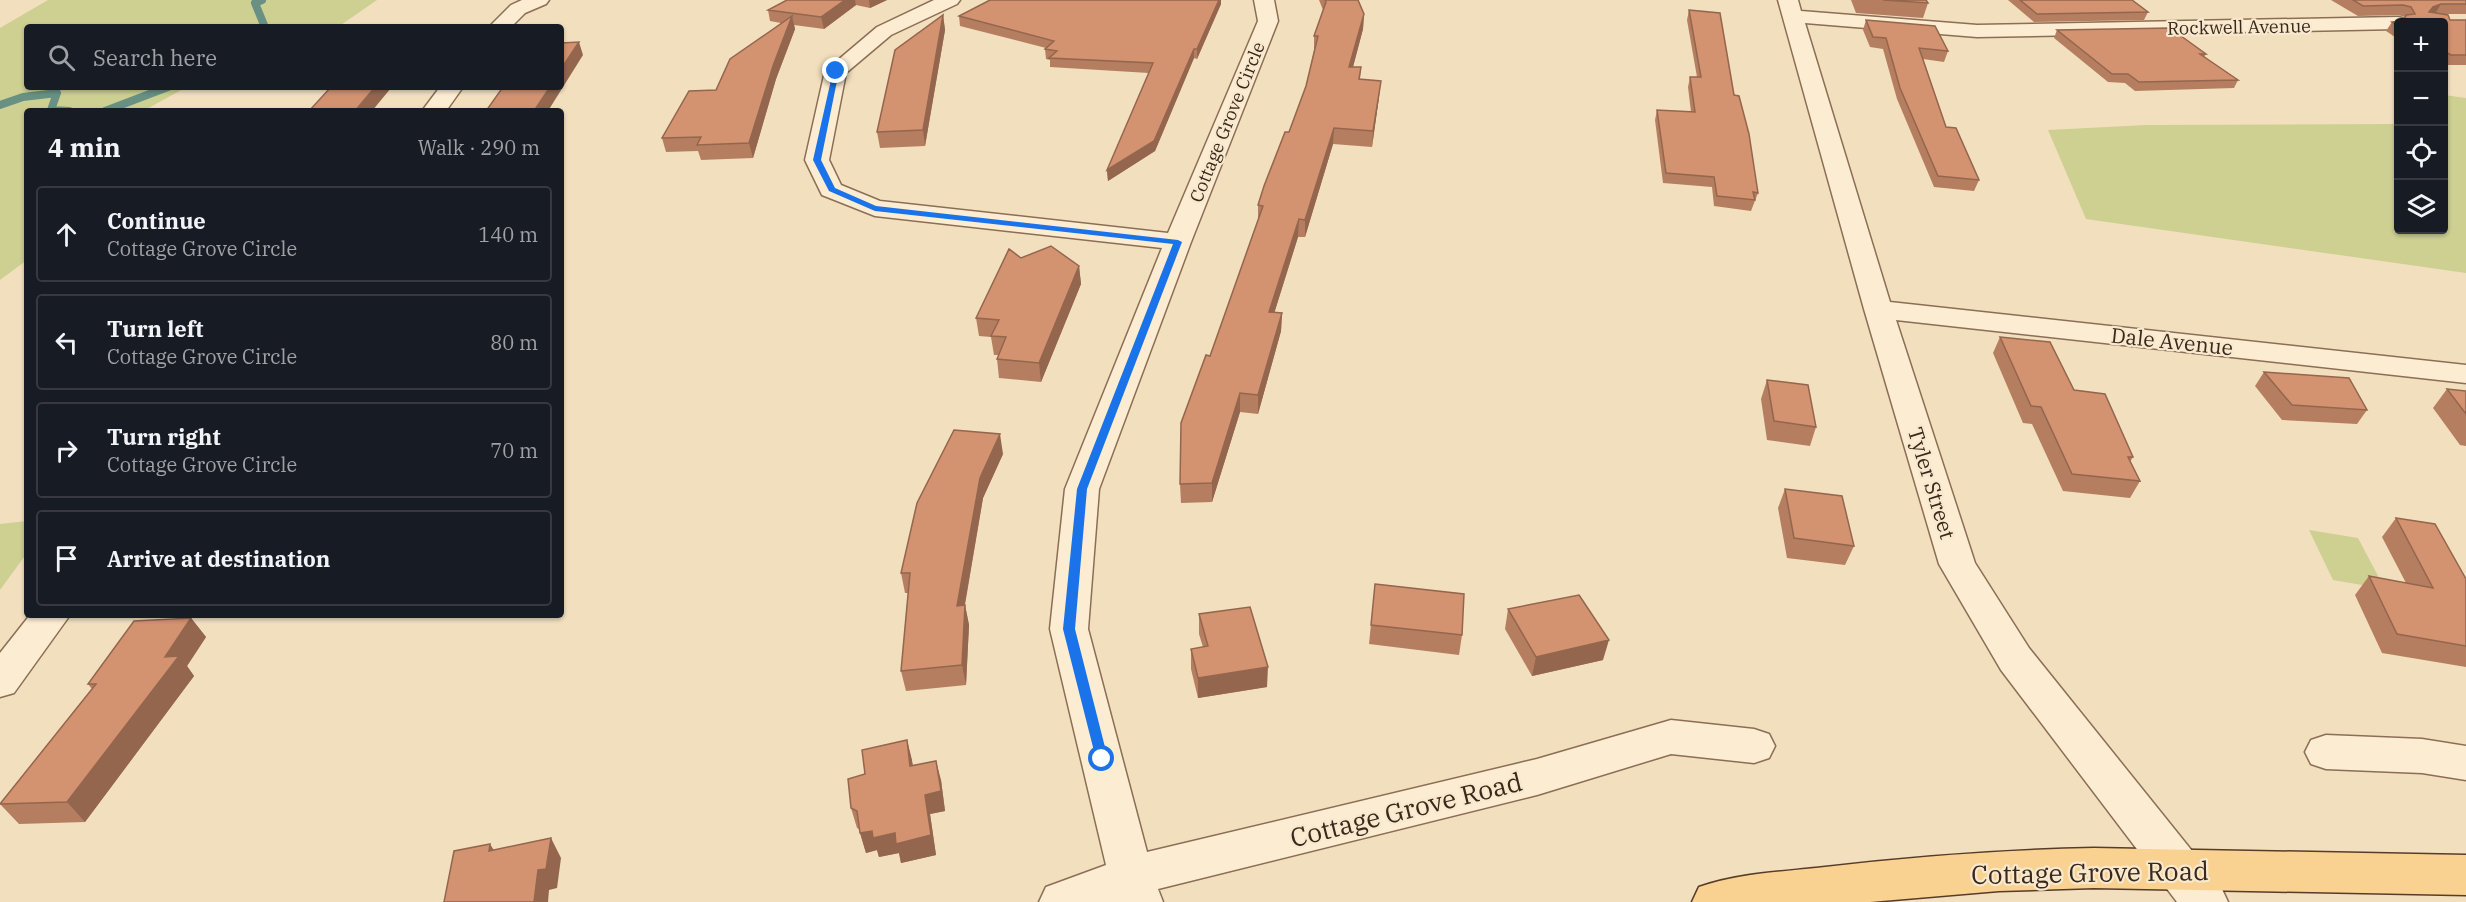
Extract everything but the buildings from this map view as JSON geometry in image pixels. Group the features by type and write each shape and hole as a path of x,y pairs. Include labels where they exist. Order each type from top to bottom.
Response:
{"main road":[{"name":"Cottage Grove Road","path":"1715,902 1772,893 1935,876 2093,868 2191,886 2466,875"}],"street":[{"path":"502,24 518,9 539,0"},
{"path":"950,0 884,31 836,71 817,160 831,190 875,208 1178,242"},
{"name":"Cottage Grove Circle","path":"1136,889 1069,629 1082,489 1178,242 1268,21 1264,0"},
{"name":"Rockwell Avenue","path":"1790,8 1977,31 2394,23"},
{"name":"Tyler Street","path":"1790,8 1878,309 1957,564 2015,658 2191,886"},
{"path":"436,108 450,90"},
{"name":"Dale Avenue","path":"1878,309 2466,374"},
{"path":"0,682 49,618"},
{"name":"Cottage Grove Road","path":"1062,902 1136,889 1537,777 1671,737 1754,746"},
{"path":"2326,752 2422,756 2466,763"}],"green space":[{"path":"48,0 377,0 342,24 24,24 24,90 181,90 148,108 24,108 24,262 0,280 0,28"},
{"path":"2448,96 2466,98 2466,273 2086,219 2048,130 2146,125 2394,124 2394,234 2448,234"},
{"path":"24,521 24,557 0,590 0,524"},
{"path":"2309,530 2358,538 2385,589 2333,580"}],"waterway":[{"path":"262,0 255,3 264,24"},
{"path":"113,108 160,90"},
{"path":"0,105 23,97 57,93 52,108"}],"route":[{"path":"836,71 817,160 831,190 875,208 1178,242 1082,489 1069,629 1102,759"}]}
